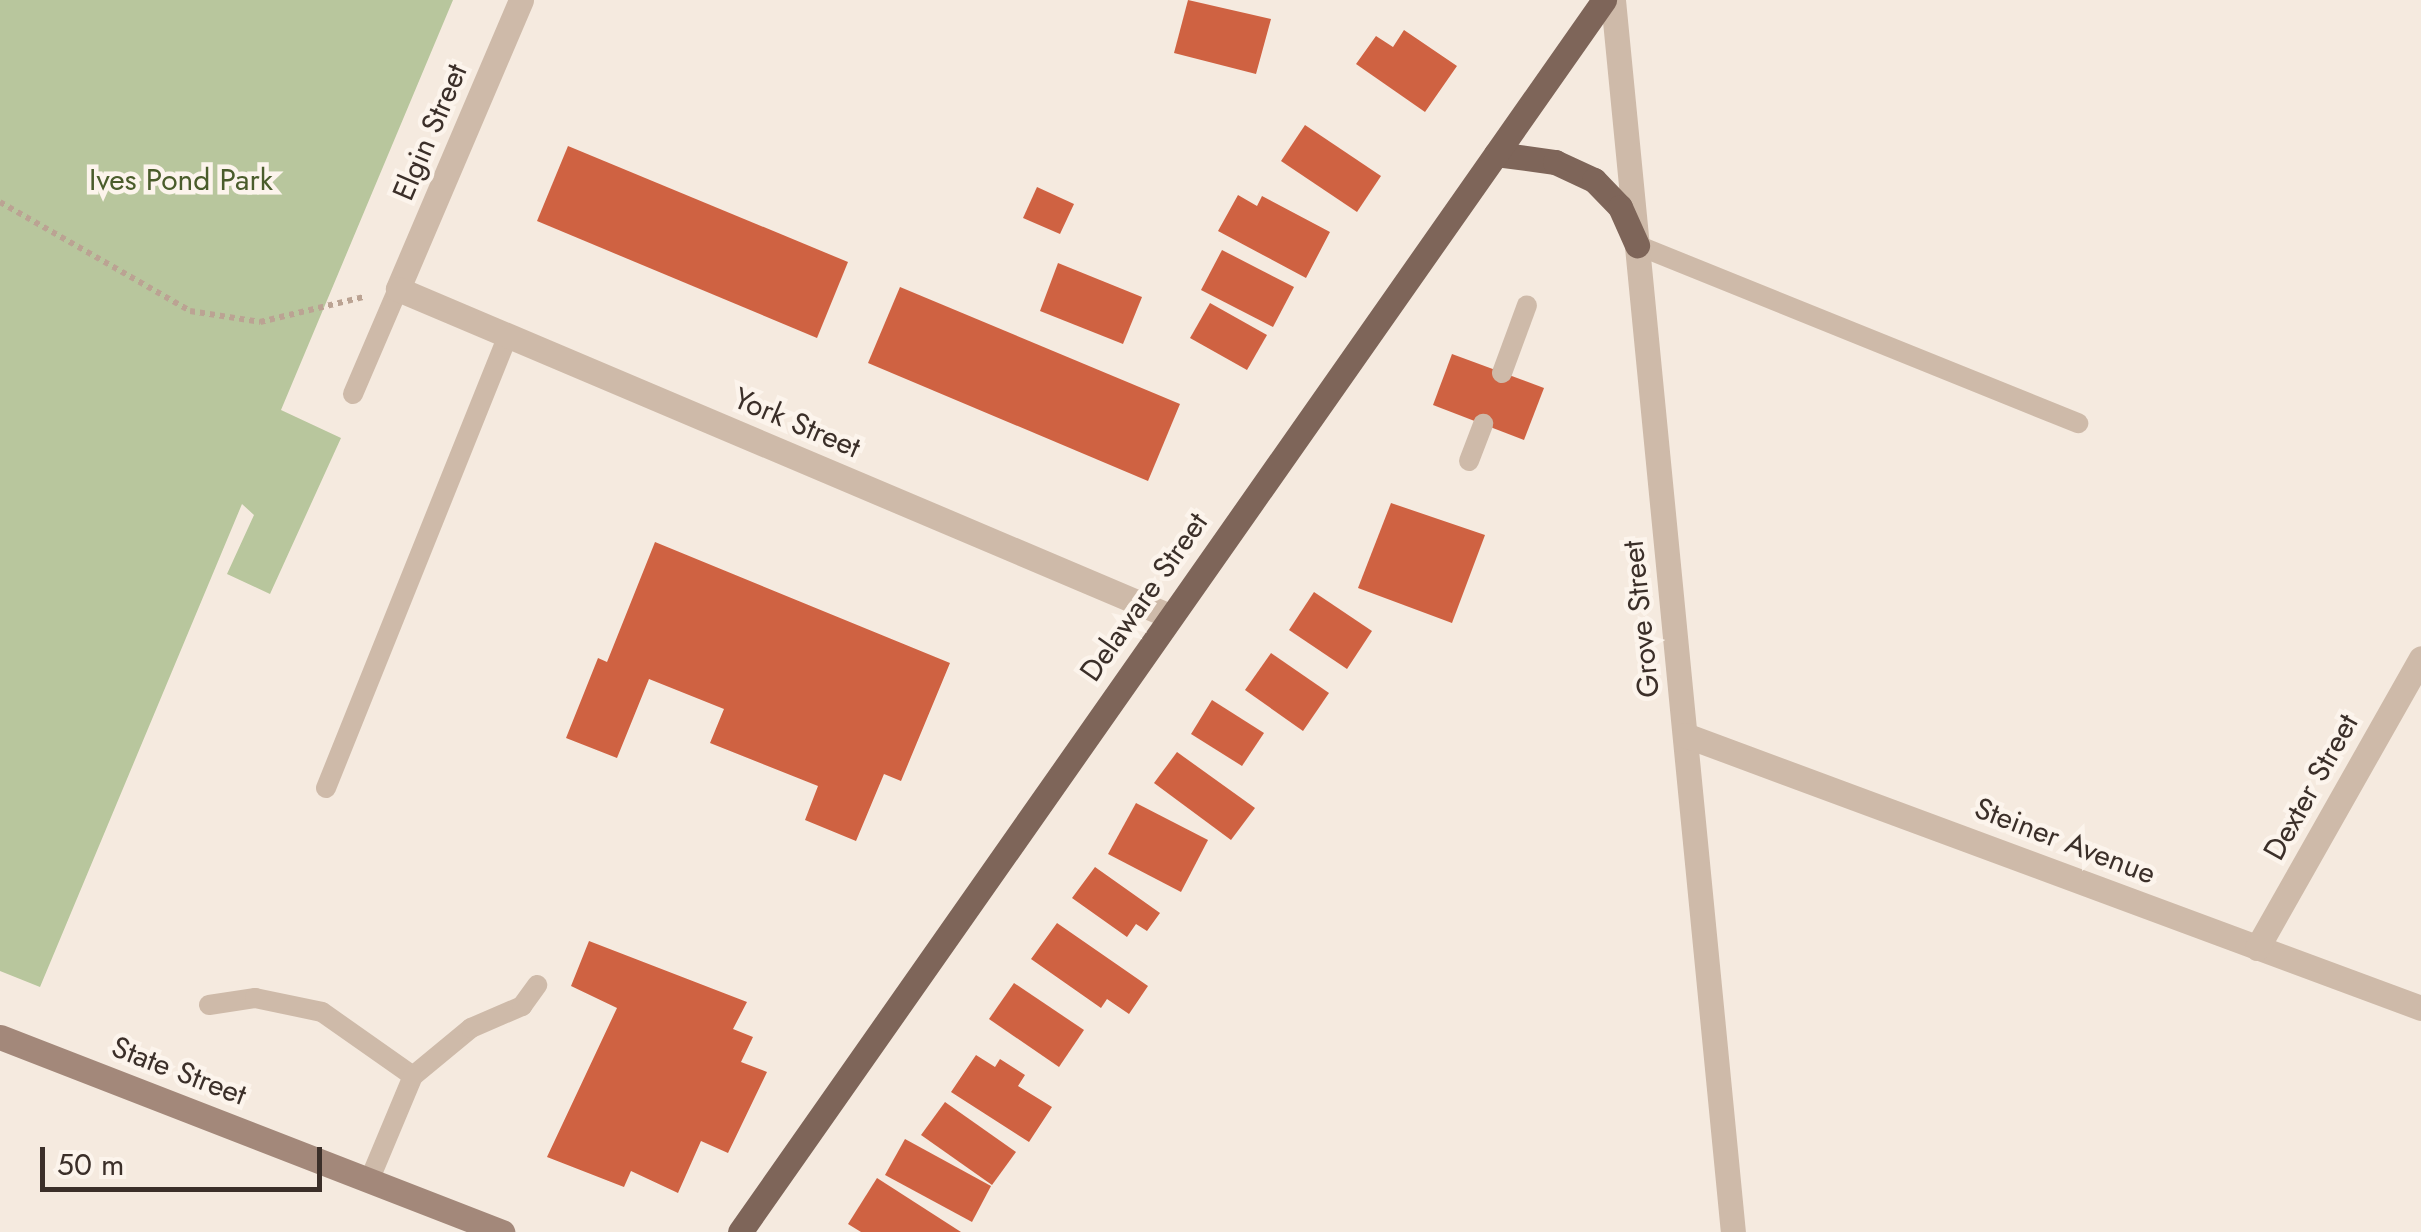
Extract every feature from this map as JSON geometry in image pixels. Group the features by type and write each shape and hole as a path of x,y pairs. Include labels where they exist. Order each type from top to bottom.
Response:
{"main road":[{"name":"Delaware Street","path":"740,1232 1604,0"},
{"path":"1496,154 1555,162 1594,180 1620,206 1637,245"}],"street":[{"name":"Elgin Street","path":"398,289 522,0"},
{"name":"Grove Street","path":"1613,0 1734,1232"},
{"name":"York Street","path":"398,289 1170,616"},
{"name":"Dexter Street","path":"2258,948 2421,658"},
{"name":"Steiner Avenue","path":"1685,734 2421,1008"},
{"name":"State Street","path":"0,1037 502,1232"}],"lane":[{"path":"1637,245 2078,423"},
{"path":"354,394 398,289"},
{"path":"1502,372 1526,305"},
{"path":"326,788 508,336"},
{"path":"1469,460 1483,424"},
{"path":"369,1181 414,1076 471,1028 522,1006 537,985"},
{"path":"209,1006 255,998 322,1012 414,1076"}],"path":[{"path":"0,202 190,312 260,322 398,289"}],"green space":[{"name":"Ives Pond Park","path":"0,0 453,0 281,410 341,438 270,594 227,574 254,515 242,504 40,987 0,971"}],"building":[{"path":"1188,0 1271,19 1256,74 1174,53"},
{"path":"1404,30 1457,66 1425,112 1356,64 1376,36 1393,47"},
{"path":"1305,125 1381,176 1357,212 1281,161"},
{"path":"568,146 848,262 817,338 537,221"},
{"path":"1037,187 1074,204 1060,234 1023,218"},
{"path":"1238,195 1257,206 1262,196 1330,232 1306,278 1218,231"},
{"path":"1222,250 1294,287 1273,327 1201,290"},
{"path":"1058,263 1142,297 1123,344 1040,311"},
{"path":"900,287 1180,404 1148,481 868,363"},
{"path":"1210,303 1267,335 1247,370 1190,338"},
{"path":"1452,354 1544,388 1524,440 1433,405"},
{"path":"1391,503 1485,535 1452,623 1358,588"},
{"path":"655,542 950,663 901,781 884,774 856,841 805,820 818,786 710,743 724,709 649,679 617,758 566,738 598,658 607,662"},
{"path":"1314,592 1372,631 1347,669 1289,630"},
{"path":"1271,653 1329,693 1303,731 1245,690"},
{"path":"1212,700 1264,733 1242,766 1191,734"},
{"path":"1177,752 1255,808 1231,840 1154,783"},
{"path":"1136,803 1208,840 1181,892 1108,854"},
{"path":"1095,867 1160,913 1147,931 1136,924 1127,937 1072,898"},
{"path":"1057,923 1148,986 1129,1014 1107,999 1101,1008 1031,959"},
{"path":"589,941 747,1002 733,1029 753,1037 741,1062 767,1072 728,1153 701,1141 678,1193 631,1171 624,1187 547,1157 617,1008 571,986"},
{"path":"1014,983 1084,1030 1059,1067 989,1019"},
{"path":"976,1055 995,1067 1000,1059 1025,1075 1018,1086 1052,1107 1029,1142 951,1092"},
{"path":"945,1102 1016,1152 992,1185 921,1135"},
{"path":"905,1139 991,1186 972,1222 885,1175"},
{"path":"877,1178 961,1232 861,1232 848,1224"}]}
